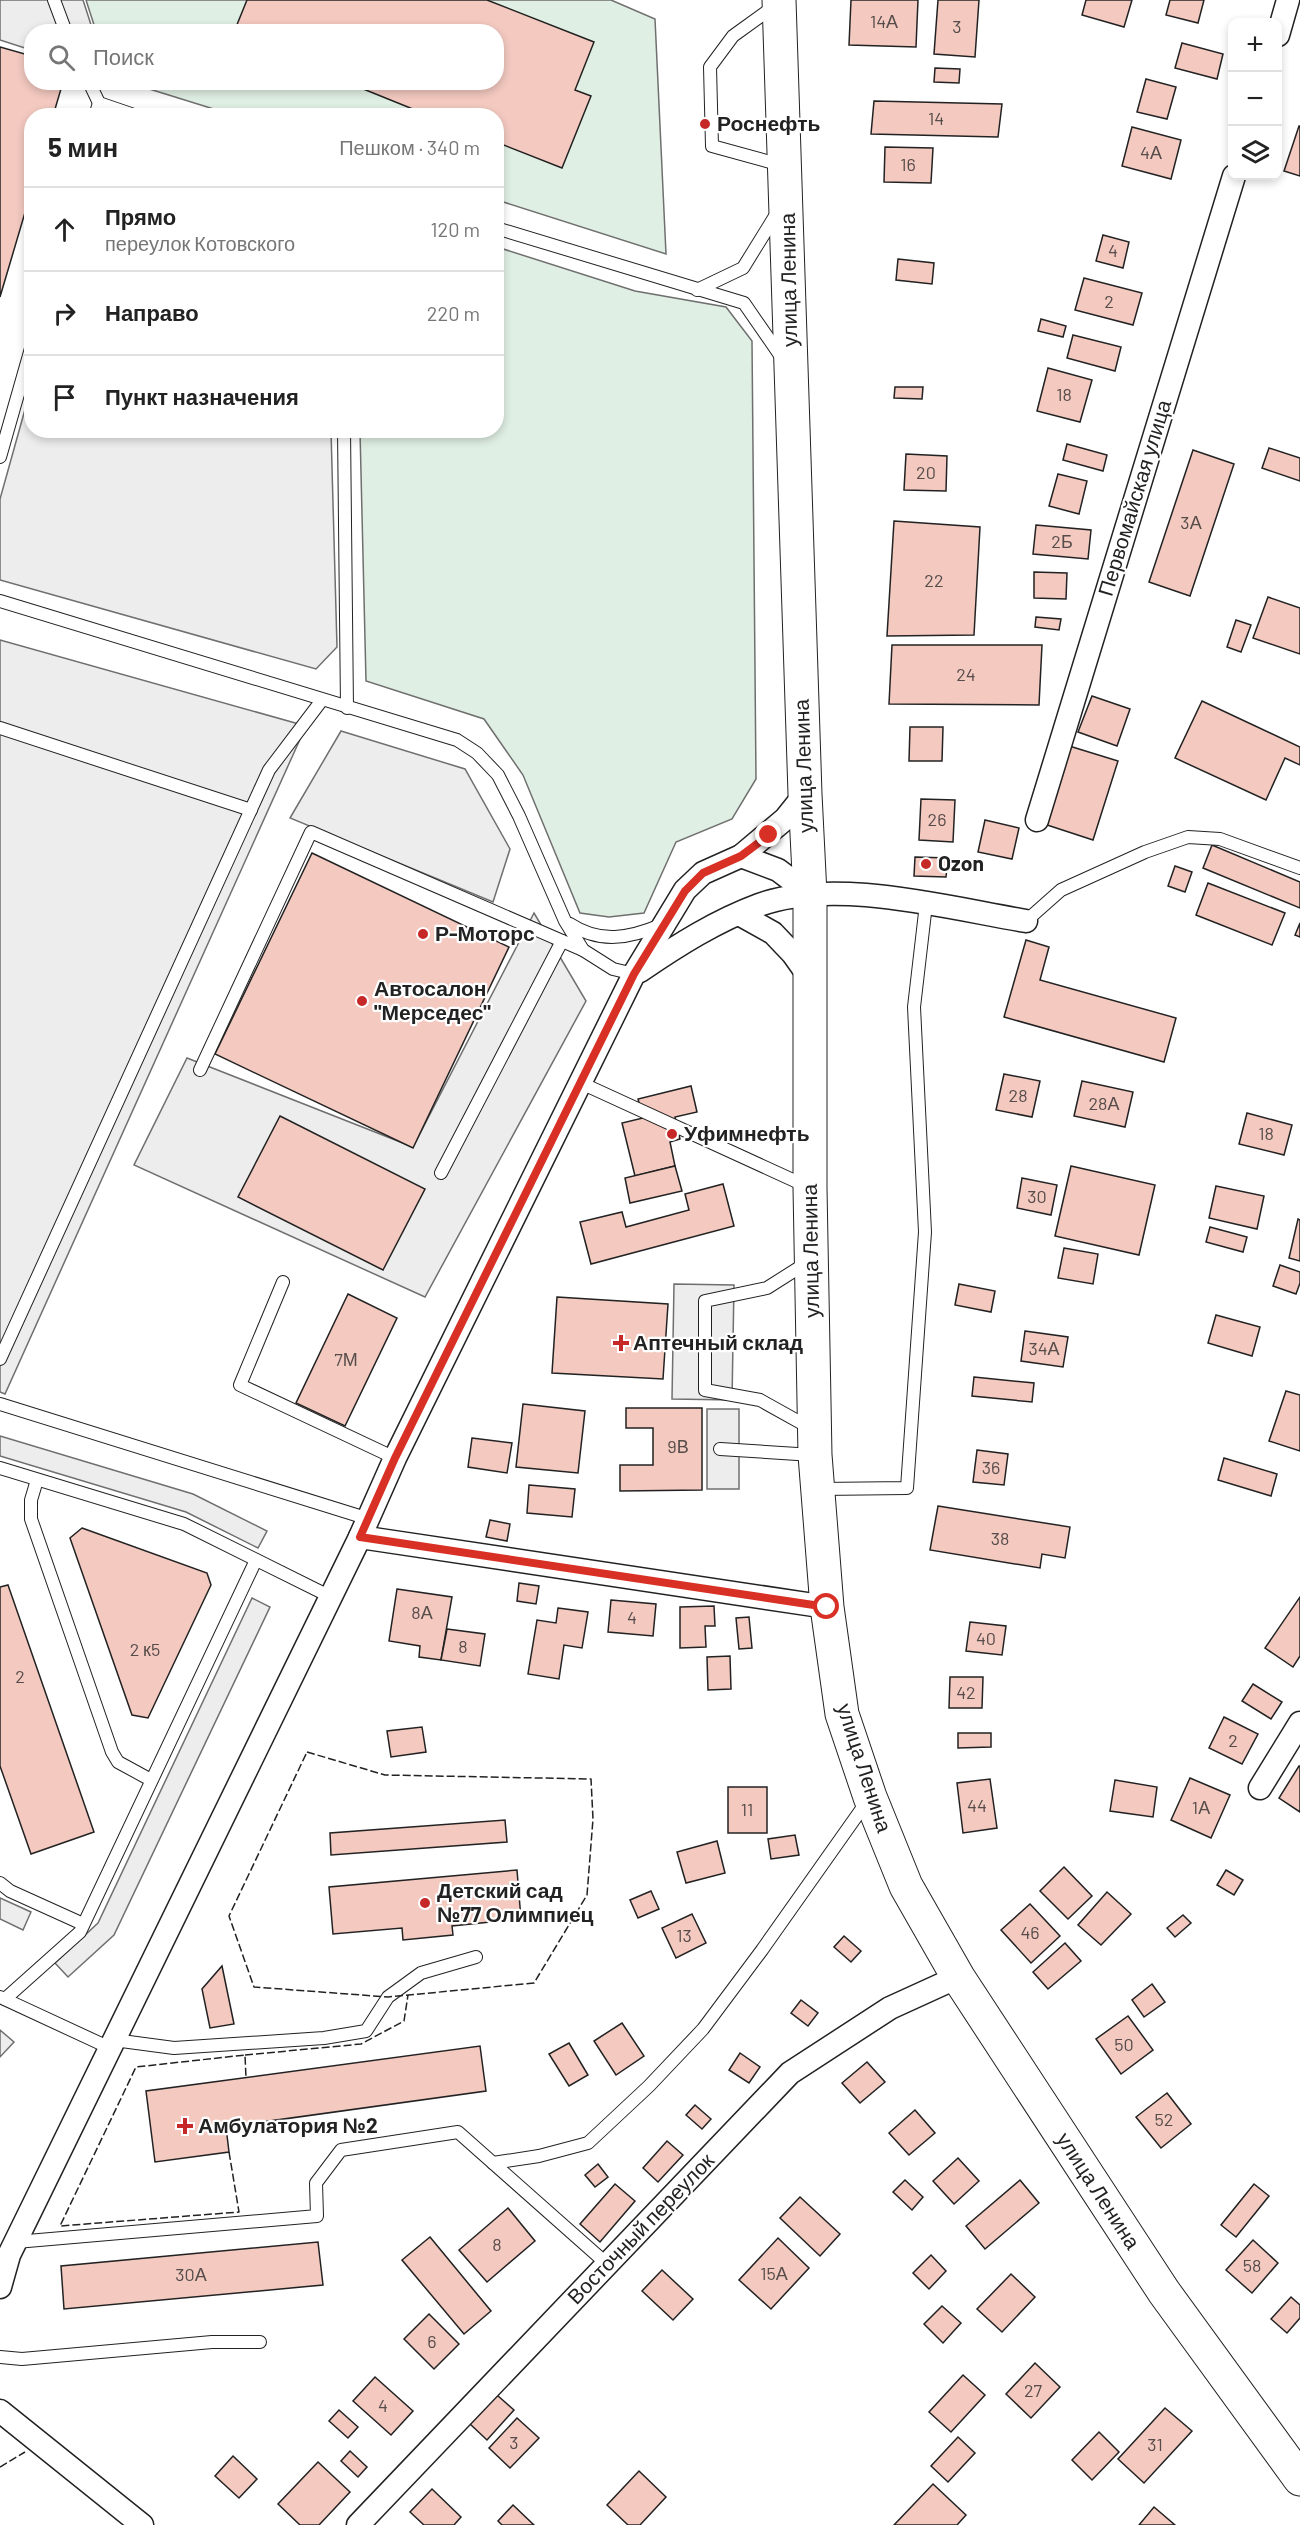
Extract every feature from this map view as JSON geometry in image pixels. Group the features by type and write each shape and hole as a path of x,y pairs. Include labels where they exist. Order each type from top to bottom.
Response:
{"highway":[{"name":"улица Ленина","path":"779,1 790,371 810,894 810,1188 814,1443 827,1607 842,1714 870,1797 906,1886 958,1977 1164,2292 1300,2479"}],"street":[{"path":"1282,21 1288,0"},
{"name":"Первомайская улица","path":"1037,820 1233,180"},
{"path":"0,2287 8,2249 112,2044 364,1528 395,1458 634,974 685,891 703,873 741,856 785,819 805,794"},
{"path":"741,856 778,870 810,894"},
{"path":"634,974 682,942 739,914 761,904 810,894 882,896 1026,921"},
{"path":"739,914 773,933 793,954 810,978"},
{"path":"364,1528 827,1607"},
{"path":"1260,1788 1300,1724"},
{"name":"Восточный переулок","path":"358,2525 790,2073 890,2008 958,1977"},
{"path":"0,2410 142,2525"}],"lane":[{"path":"54,0 63,24"},
{"path":"697,290 743,268 786,181 712,146 710,67 733,36 779,1"},
{"path":"91,90 96,108"},
{"path":"504,230 744,303 790,371"},
{"path":"0,457 24,373"},
{"path":"344,438 347,708"},
{"path":"0,601 457,740 477,753 498,775 565,921 583,950"},
{"path":"0,1359 5,1336 269,770 322,700"},
{"path":"0,729 251,810"},
{"path":"200,1070 311,832 583,950 613,969 634,974"},
{"path":"1026,921 1061,890 1145,852 1188,837 1220,839 1300,867"},
{"path":"818,1489 908,1488 925,1232 914,1006 926,904"},
{"path":"565,921 584,934 610,937 639,934 665,923"},
{"path":"441,1173 562,941"},
{"path":"581,1083 810,1188"},
{"path":"812,1260 767,1288 705,1302 705,1390 760,1400 814,1443"},
{"path":"283,1282 240,1385 395,1458"},
{"path":"0,1404 364,1528"},
{"path":"720,1449 814,1443"},
{"path":"0,1468 184,1524 331,1596"},
{"path":"37,1480 29,1509 31,1519 112,1752 118,1762 152,1780"},
{"path":"256,1560 80,1932 3,1998 112,2044 174,2048 324,2038 366,2031 388,1997 421,1973 476,1957"},
{"path":"493,2163 539,2156 588,2143 649,2086 703,2029 870,1797"},
{"path":"0,1883 10,1891 83,1924"},
{"path":"8,2249 317,2216 316,2183 341,2150 458,2132 607,2264"},
{"path":"0,2357 22,2359 212,2342 260,2342"}],"green space":[{"path":"86,0 611,0 655,19 666,254 504,202 504,108 210,108 153,90 504,90 504,24 94,24"},
{"path":"504,249 635,291 726,307 752,341 756,779 732,819 676,842 644,913 609,917 580,913 523,775 484,719 366,681 360,438 504,438"}],"shaded area":[{"path":"0,0 83,0 91,24 24,24 24,48 0,40"},
{"path":"24,413 24,438 331,438 337,647 316,669 0,580 0,499"},
{"path":"0,640 306,726 5,1394 0,1392"},
{"path":"341,731 465,769 510,849 493,902 290,818"},
{"path":"534,913 586,1001 425,1297 134,1165 187,1058 413,1147"},
{"path":"674,1284 734,1285 732,1400 672,1399"},
{"path":"707,1409 739,1409 739,1489 707,1489"},
{"path":"0,1436 193,1494 267,1531 258,1548 186,1512 0,1456"},
{"path":"252,1598 270,1607 114,1935 68,1977 55,1963 98,1923"},
{"path":"0,1898 31,1912 23,1930 0,1919"},
{"path":"0,2030 14,2042 0,2057"}],"building":[{"path":"247,0 487,0 594,42 575,90 591,96 562,168 504,145 504,108 410,108 366,90 504,90 504,24 237,24"},
{"path":"851,0 918,0 916,47 849,45"},
{"path":"938,0 979,0 975,57 934,54"},
{"path":"1086,0 1132,0 1124,27 1082,15"},
{"path":"1170,0 1204,0 1198,23 1166,15"},
{"path":"1182,43 1223,54 1217,79 1175,68"},
{"path":"0,47 24,54 24,90 61,90 55,108 24,108 24,216 0,297"},
{"path":"935,68 960,69 959,83 934,82"},
{"path":"1146,79 1176,87 1167,119 1137,112"},
{"path":"874,101 1002,104 998,137 871,134"},
{"path":"1300,126 1300,176 1284,171"},
{"path":"1132,127 1181,140 1171,179 1122,166"},
{"path":"885,147 933,148 931,183 884,182"},
{"path":"1103,235 1129,242 1123,268 1096,261"},
{"path":"898,259 934,263 932,284 896,280"},
{"path":"1084,278 1142,293 1133,325 1075,310"},
{"path":"1041,319 1066,326 1063,337 1038,331"},
{"path":"1073,335 1121,347 1115,371 1067,358"},
{"path":"1048,368 1092,380 1080,422 1037,411"},
{"path":"895,387 923,387 922,399 894,398"},
{"path":"1067,444 1107,455 1103,471 1063,460"},
{"path":"1269,448 1300,458 1300,481 1262,468"},
{"path":"1193,450 1234,464 1190,596 1149,582"},
{"path":"906,454 947,456 946,491 904,490"},
{"path":"1058,474 1087,481 1079,514 1049,506"},
{"path":"894,521 980,527 974,635 887,636"},
{"path":"1036,525 1091,530 1088,559 1033,554"},
{"path":"1034,572 1067,573 1066,599 1034,598"},
{"path":"1268,597 1300,608 1300,654 1253,638"},
{"path":"1036,617 1061,619 1059,630 1035,627"},
{"path":"1236,620 1251,625 1241,652 1227,647"},
{"path":"892,645 1042,645 1039,705 889,704"},
{"path":"1092,696 1130,709 1117,746 1078,732"},
{"path":"1202,701 1300,747 1300,765 1285,758 1266,800 1175,758"},
{"path":"910,727 943,727 942,761 909,761"},
{"path":"1066,745 1118,761 1093,840 1041,823"},
{"path":"921,799 955,800 953,842 919,840"},
{"path":"985,820 1019,828 1012,859 978,852"},
{"path":"1212,845 1300,882 1300,908 1203,868"},
{"name":"Автосалон \"Мерседес\"","path":"312,853 509,947 413,1148 215,1054"},
{"path":"915,857 948,858 946,877 914,876"},
{"path":"1175,866 1192,872 1185,892 1168,886"},
{"path":"1208,883 1285,913 1272,945 1196,915"},
{"path":"1300,923 1300,937 1295,935"},
{"path":"1026,940 1049,947 1040,980 1176,1018 1164,1062 1004,1017"},
{"path":"1004,1074 1040,1081 1032,1117 996,1110"},
{"path":"1082,1081 1133,1092 1125,1127 1074,1116"},
{"path":"691,1086 697,1112 675,1117 680,1139 670,1142 675,1166 635,1176 622,1123 643,1118 638,1099"},
{"path":"1247,1113 1292,1125 1284,1155 1239,1144"},
{"path":"280,1116 425,1189 383,1270 238,1197"},
{"path":"675,1166 682,1191 630,1203 625,1178"},
{"path":"1071,1166 1155,1185 1139,1255 1055,1236"},
{"path":"1022,1178 1057,1185 1051,1215 1017,1208"},
{"path":"723,1184 734,1226 591,1264 580,1222 622,1212 626,1227 689,1210 685,1194"},
{"path":"1216,1186 1264,1196 1257,1229 1209,1218"},
{"path":"1298,1219 1300,1220 1300,1261 1289,1258"},
{"path":"1210,1227 1247,1237 1243,1252 1206,1242"},
{"path":"1064,1248 1098,1254 1093,1284 1058,1278"},
{"path":"1280,1265 1300,1272 1300,1283 1296,1294 1273,1286"},
{"path":"959,1284 995,1291 991,1312 955,1305"},
{"path":"348,1294 397,1318 345,1426 296,1403"},
{"path":"557,1297 668,1304 663,1379 552,1373"},
{"path":"1216,1315 1260,1327 1252,1356 1208,1343"},
{"path":"1025,1331 1068,1337 1063,1367 1021,1361"},
{"path":"974,1377 1034,1383 1032,1402 972,1396"},
{"path":"1286,1391 1300,1395 1300,1451 1269,1441"},
{"path":"523,1404 585,1411 578,1473 516,1467"},
{"path":"626,1408 702,1408 702,1490 620,1491 620,1465 653,1465 653,1428 626,1428"},
{"path":"472,1438 512,1443 507,1473 468,1467"},
{"path":"977,1450 1008,1454 1004,1485 973,1482"},
{"path":"1224,1458 1277,1474 1271,1496 1218,1480"},
{"path":"529,1485 575,1489 572,1517 527,1513"},
{"path":"938,1506 1070,1527 1065,1558 1042,1554 1040,1568 930,1550"},
{"path":"490,1520 510,1524 507,1541 486,1537"},
{"path":"82,1528 207,1573 211,1585 148,1718 132,1715 70,1538"},
{"path":"519,1583 539,1586 536,1604 517,1601"},
{"path":"8,1585 94,1832 31,1854 0,1766 0,1587"},
{"path":"397,1589 452,1597 441,1660 419,1657 420,1646 389,1641"},
{"path":"1300,1597 1300,1656 1293,1667 1265,1648"},
{"path":"611,1600 656,1604 653,1636 608,1632"},
{"path":"714,1606 715,1626 705,1626 706,1647 680,1648 680,1607"},
{"path":"558,1608 588,1612 582,1648 564,1645 559,1679 528,1674 537,1620 556,1623"},
{"path":"749,1617 752,1648 739,1649 736,1618"},
{"path":"970,1622 1006,1626 1002,1655 966,1651"},
{"path":"447,1629 485,1634 480,1666 441,1660"},
{"path":"730,1656 731,1689 708,1690 707,1657"},
{"path":"950,1677 983,1677 982,1708 949,1708"},
{"path":"1253,1684 1282,1702 1271,1719 1242,1701"},
{"path":"1224,1717 1258,1734 1242,1764 1209,1748"},
{"path":"422,1727 426,1752 391,1757 387,1731"},
{"path":"958,1733 991,1733 991,1747 958,1748"},
{"path":"1300,1766 1300,1812 1279,1798"},
{"path":"1190,1778 1230,1795 1211,1838 1171,1820"},
{"path":"990,1779 997,1828 963,1833 957,1783"},
{"path":"1115,1780 1157,1787 1153,1817 1110,1811"},
{"path":"728,1787 767,1787 767,1833 728,1833"},
{"path":"505,1820 507,1842 331,1855 330,1833"},
{"path":"795,1835 799,1855 771,1859 768,1839"},
{"path":"717,1841 725,1873 686,1883 677,1852"},
{"path":"1064,1867 1092,1896 1068,1919 1040,1891"},
{"name":"Детский сад №77 Олимпиец","path":"517,1870 521,1919 452,1926 453,1935 403,1940 402,1928 333,1934 329,1887"},
{"path":"1226,1870 1243,1880 1234,1895 1217,1885"},
{"path":"651,1891 659,1909 638,1918 630,1900"},
{"path":"1107,1892 1131,1914 1101,1945 1078,1925"},
{"path":"1030,1904 1060,1936 1031,1963 1001,1930"},
{"path":"692,1914 706,1943 676,1958 662,1928"},
{"path":"1183,1915 1191,1923 1175,1937 1167,1928"},
{"path":"844,1936 861,1951 851,1962 834,1947"},
{"path":"1065,1943 1081,1961 1048,1989 1033,1972"},
{"path":"222,1966 234,2024 210,2028 202,1989"},
{"path":"1152,1984 1165,2002 1144,2017 1132,2000"},
{"path":"801,2000 818,2013 808,2026 791,2013"},
{"path":"1128,2016 1153,2050 1121,2074 1096,2039"},
{"path":"622,2023 644,2056 616,2075 594,2041"},
{"path":"569,2043 588,2075 569,2086 549,2054"},
{"path":"480,2046 486,2091 226,2127 229,2152 155,2162 146,2091"},
{"path":"740,2053 760,2067 749,2083 729,2070"},
{"path":"867,2062 885,2082 860,2103 842,2083"},
{"path":"1167,2093 1191,2124 1161,2148 1136,2117"},
{"path":"695,2105 711,2119 702,2129 686,2115"},
{"path":"915,2110 935,2133 909,2155 889,2133"},
{"path":"667,2141 683,2155 658,2182 643,2168"},
{"path":"958,2158 979,2181 954,2204 933,2181"},
{"path":"598,2164 608,2177 595,2187 585,2175"},
{"path":"905,2180 923,2197 912,2210 893,2192"},
{"path":"1020,2180 1039,2203 985,2249 966,2226"},
{"path":"615,2184 635,2201 600,2242 580,2224"},
{"path":"1254,2184 1269,2196 1236,2237 1221,2225"},
{"path":"800,2197 840,2234 820,2256 780,2218"},
{"path":"508,2208 535,2241 487,2282 459,2250"},
{"path":"430,2237 491,2311 464,2334 402,2260"},
{"path":"778,2238 809,2268 771,2309 739,2280"},
{"path":"1253,2240 1278,2263 1252,2293 1226,2270"},
{"path":"318,2242 323,2285 64,2309 61,2266"},
{"path":"931,2255 946,2271 929,2289 913,2273"},
{"path":"662,2270 693,2299 673,2320 642,2291"},
{"path":"1011,2274 1035,2297 1002,2332 977,2309"},
{"path":"1291,2297 1300,2305 1300,2318 1287,2333 1271,2319"},
{"path":"942,2306 961,2323 943,2343 924,2324"},
{"path":"429,2314 459,2344 434,2369 404,2339"},
{"path":"1035,2363 1060,2387 1031,2418 1006,2394"},
{"path":"963,2375 985,2395 951,2432 929,2412"},
{"path":"375,2377 413,2411 391,2435 353,2401"},
{"path":"497,2395 514,2410 487,2440 470,2424"},
{"path":"1165,2408 1192,2431 1144,2483 1118,2459"},
{"path":"339,2410 358,2427 348,2438 329,2421"},
{"path":"517,2418 539,2438 510,2468 489,2448"},
{"path":"1099,2432 1119,2452 1092,2480 1072,2460"},
{"path":"958,2437 975,2453 948,2482 931,2466"},
{"path":"350,2451 367,2467 358,2477 341,2461"},
{"path":"233,2456 257,2479 239,2498 215,2476"},
{"path":"318,2462 350,2492 319,2525 300,2525 278,2504"},
{"path":"639,2471 666,2497 640,2525 628,2525 607,2505"},
{"path":"933,2484 966,2515 957,2525 894,2525"},
{"path":"432,2489 461,2517 454,2525 424,2525 410,2512"},
{"path":"513,2505 534,2525 502,2525 498,2521"},
{"path":"1154,2507 1175,2525 1139,2525"}],"fence":[{"path":"307,1752 385,1775 591,1779 593,1819 587,1895 534,1983 388,1997 254,1987 229,1916 307,1752"},
{"path":"245,2055 361,2044 404,2021 408,1995"},
{"path":"229,2152 239,2212 60,2226 136,2067 245,2055 246,2078"},
{"path":"0,2467 25,2452"}],"place":[{"name":"Роснефть","path":"705,124"},
{"name":"Ozon","path":"926,864"},
{"name":"Р-Моторс","path":"423,934"},
{"name":"Автосалон \"Мерседес\"","path":"362,1001"},
{"name":"Уфимнефть","path":"672,1134"},
{"name":"Аптечный склад","path":"621,1343"},
{"name":"Детский сад №77 Олимпиец","path":"425,1903"},
{"name":"Амбулатория №2","path":"185,2126"}],"route":[{"path":"769,835 741,856 703,873 685,891 634,974 395,1458 360,1537 827,1607"}]}
